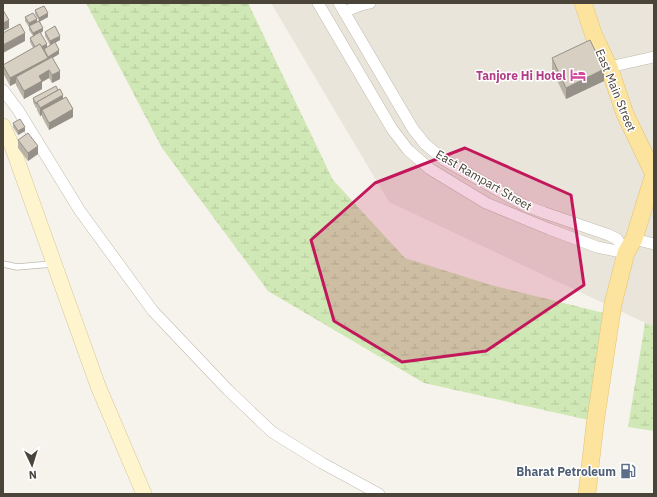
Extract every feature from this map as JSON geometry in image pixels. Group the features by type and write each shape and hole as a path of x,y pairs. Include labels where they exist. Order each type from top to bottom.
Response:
{"main road":[{"name":"East Main Street","path":"583,3 594,36 609,67 625,114 654,174"},
{"path":"3,126 8,148 55,264 98,386 144,494"},
{"path":"587,494 595,424 612,304 654,174"}],"street":[{"path":"318,3 392,129 408,150 430,169 486,203 597,247 654,244"},
{"path":"342,8 370,3"},
{"name":"East Rampart Street","path":"342,8 413,129 425,144 444,160 524,205 609,235 630,246"},
{"path":"609,67 654,57"},
{"path":"3,90 18,110 80,211 153,311 228,390 272,432 322,463 379,494"}],"lane":[{"path":"3,264 17,267 55,264"}],"highlighted area":[{"path":"465,148 571,195 584,285 486,351 402,362 334,321 311,240 375,183"}],"shaded area":[{"path":"271,3 654,3 654,327 389,202"}],"green space":[{"path":"86,3 248,3 333,180 405,258 491,285 608,314 593,421 424,383 268,291 162,148"},
{"path":"645,323 654,326 654,431 628,427"}],"building":[{"path":"44,6 48,13 39,18 35,10"},
{"path":"3,10 9,20 3,23"},
{"path":"33,13 37,19 29,23 25,17"},
{"path":"39,21 43,28 33,33 29,26"},
{"path":"20,24 25,33 3,45 3,33"},
{"path":"55,26 60,36 50,41 45,32"},
{"path":"40,32 47,44 41,47 40,44 35,47 30,38"},
{"name":"Tanjore Hi Hotel","path":"590,40 604,69 566,88 552,58"},
{"path":"55,42 59,50 48,57 44,49"},
{"path":"40,44 48,58 10,78 3,65"},
{"path":"52,57 60,71 52,75 49,70 39,76 42,81 24,91 16,77"},
{"path":"56,86 58,90 36,104 33,98"},
{"path":"60,89 63,95 40,108 37,102"},
{"path":"66,97 73,109 49,123 42,110"},
{"path":"20,119 25,127 18,131 13,123"},
{"path":"28,133 38,146 28,153 18,140"}],"place":[{"name":"Tanjore Hi Hotel","path":"578,75"},
{"name":"Bharat Petroleum","path":"628,471"}]}
